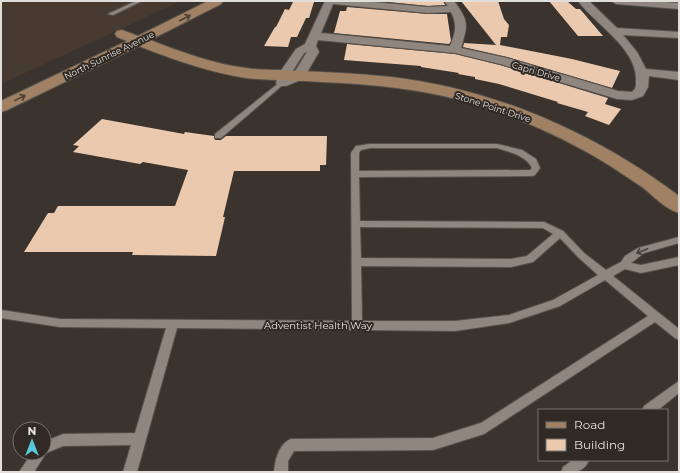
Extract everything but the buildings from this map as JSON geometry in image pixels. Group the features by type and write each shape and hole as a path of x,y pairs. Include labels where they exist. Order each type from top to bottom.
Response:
{"street":[{"path":"168,13 192,1"},
{"name":"North Sunrise Avenue","path":"1,107 137,34 153,34 217,1"},
{"path":"288,78 312,46 330,1 428,10 452,5 459,18 462,32 456,44 455,50"},
{"path":"583,1 630,49 643,72 679,76"},
{"path":"616,1 679,6"},
{"path":"614,31 679,35"},
{"name":"North Sunrise Avenue","path":"76,56 122,34"},
{"name":"Stone Point Drive","path":"122,34 137,34 216,67 288,78 347,78 405,84 488,103 552,128 602,153 658,188 679,206"},
{"name":"Stone Point Drive","path":"153,34 216,56 288,78"},
{"name":"Capri Drive","path":"288,78 296,56 312,46 455,50 503,61 617,95 631,97 637,96 641,92 644,82 643,72"}],"lane":[{"path":"111,14 140,1"},
{"path":"218,136 288,78"},
{"path":"356,174 532,172 536,168 533,161 519,152 498,146 370,146 359,148 355,153 357,325"},
{"path":"356,224 544,225 560,234 581,255 679,335"},
{"path":"356,262 510,264 530,259 560,234"},
{"name":"Adventist Health Way","path":"1,314 60,323 455,326 509,318 556,303 624,265 628,258 642,249 679,240"},
{"path":"624,265 641,269 679,261"},
{"path":"280,472 282,459 291,445 433,444 484,428 656,316"},
{"path":"130,472 173,324"},
{"path":"649,409 679,386"},
{"path":"52,445 63,440 139,439"},
{"path":"26,472 34,461"},
{"path":"568,472 582,461"}],"shaded area":[{"path":"1,1 181,1 1,84"}]}
